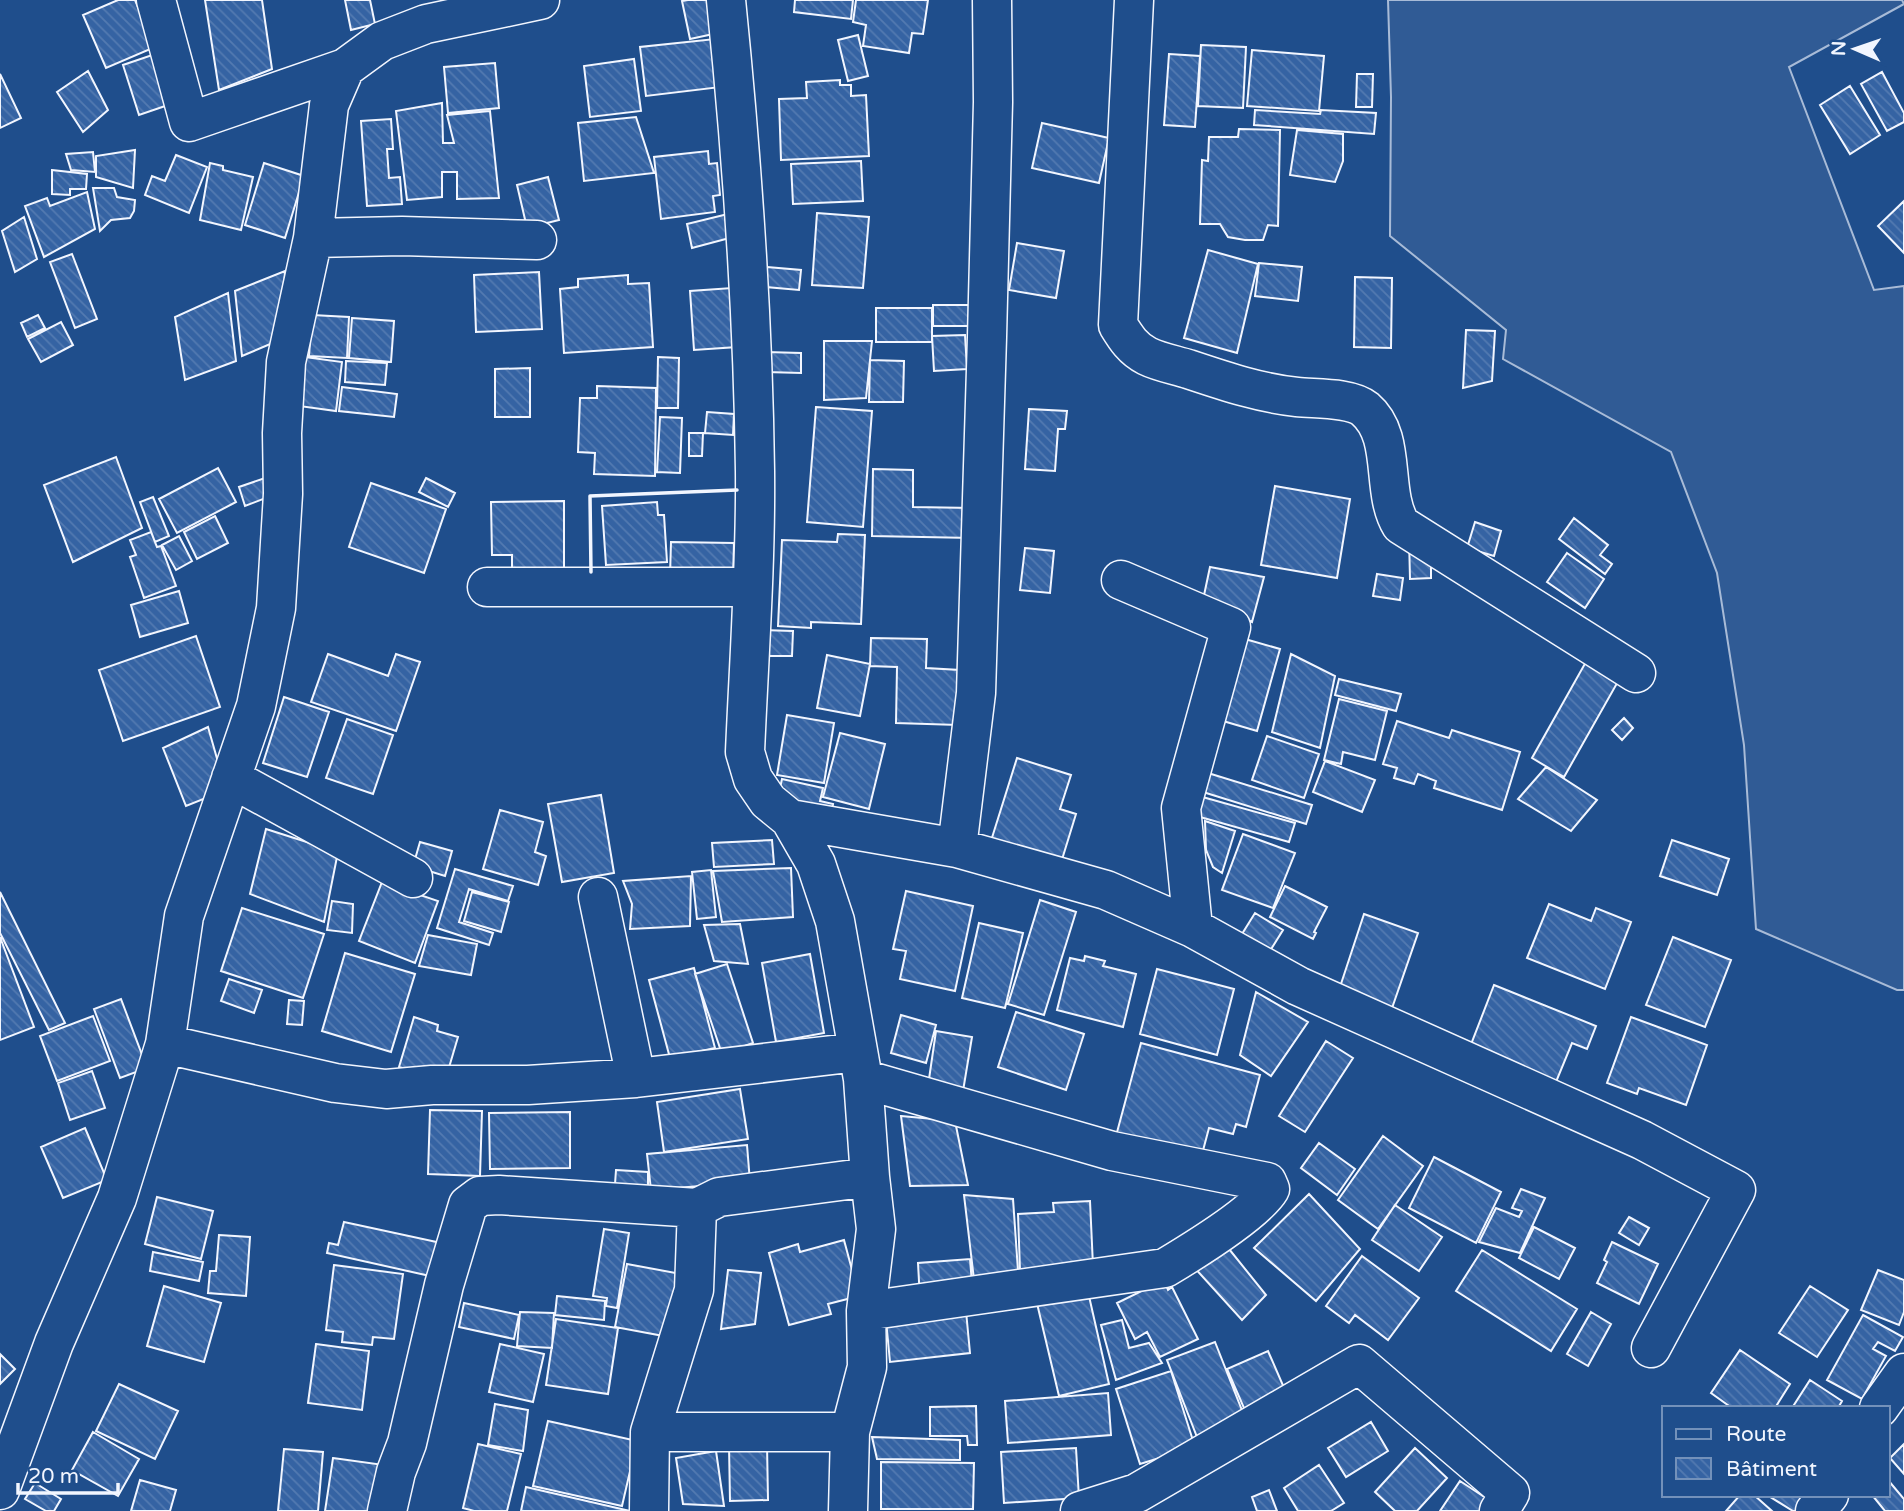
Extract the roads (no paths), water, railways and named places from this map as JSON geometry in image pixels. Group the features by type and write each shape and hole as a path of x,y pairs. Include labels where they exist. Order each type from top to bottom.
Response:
{"street":[{"path":"156,0 189,122 345,68 382,41 426,24 540,0"},
{"path":"726,0 737,99 751,290 755,474 746,752 753,779 768,801 790,819 816,864 835,921 861,1066 876,1229 866,1311 867,1367 850,1432 848,1511"},
{"path":"957,848 976,693 989,282 992,0"},
{"path":"1134,0 1118,326 1130,344 1147,356 1246,388 1296,397 1340,400 1364,408 1379,428 1385,449 1394,514 1401,525 1636,673"},
{"path":"0,1490 54,1343 117,1198 165,1044 184,916 256,706 276,608 283,494 282,433 286,362 313,238 329,105 345,68"},
{"path":"313,238 401,236 537,240"},
{"path":"1121,580 1231,626 1181,808 1192,929"},
{"path":"486,587 751,587"},
{"path":"231,778 413,878"},
{"path":"790,819 957,848 1106,890 1192,929 1298,986 1642,1140 1735,1190 1651,1348"},
{"path":"597,897 636,1078"},
{"path":"165,1044 335,1083 386,1089 432,1085 528,1085 861,1066 1112,1151 1266,1182 1270,1189 1228,1226 1194,1251 1164,1268 866,1311"},
{"path":"387,1511 396,1472 407,1443 450,1263 468,1205 480,1196 697,1208 719,1197 870,1177"},
{"path":"649,1511 650,1432 694,1290 697,1208"},
{"path":"1080,1511 1137,1493 1359,1364 1510,1493 1499,1511"},
{"path":"1880,1406 1904,1373"},
{"path":"650,1432 850,1432"},
{"path":"1815,1511 1827,1497"}]}
